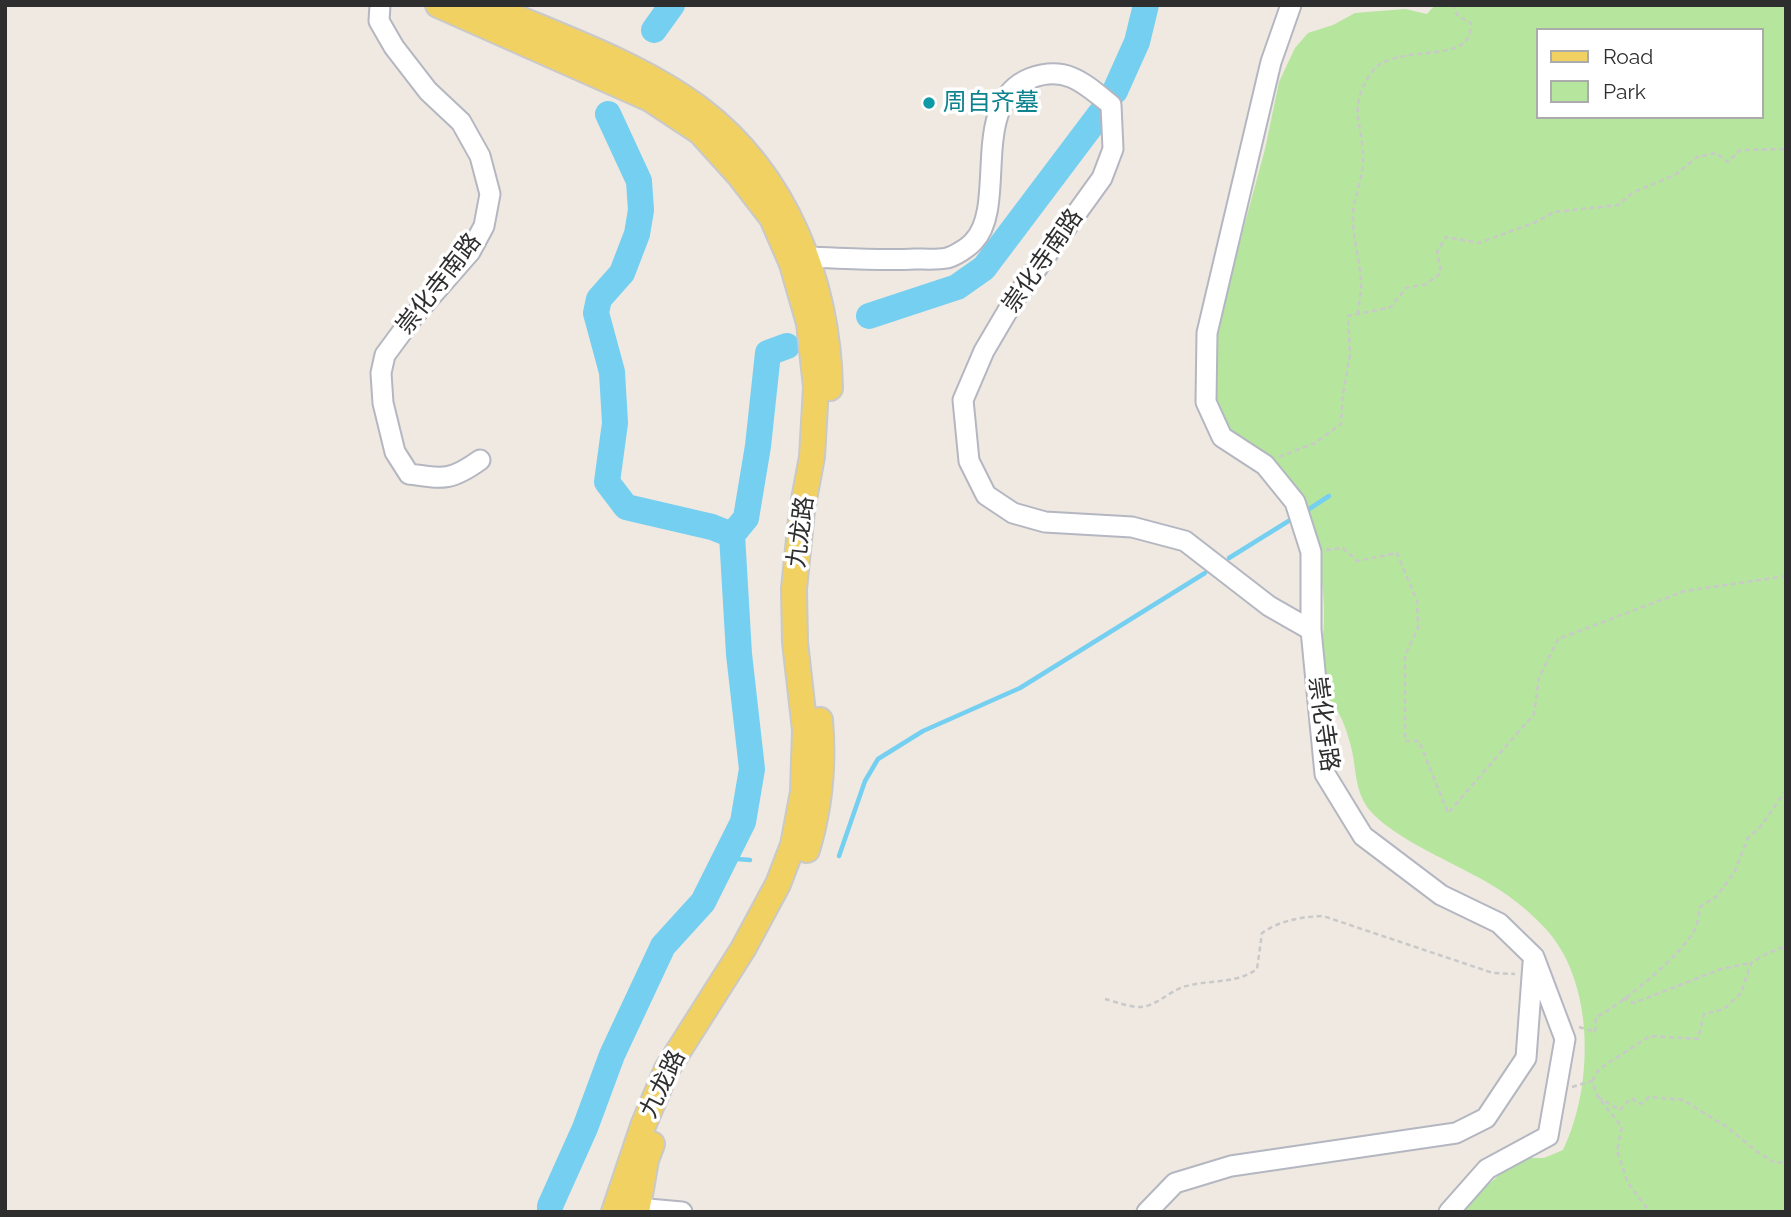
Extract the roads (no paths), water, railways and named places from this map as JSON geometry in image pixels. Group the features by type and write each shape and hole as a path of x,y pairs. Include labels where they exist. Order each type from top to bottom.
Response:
{"main road":[{"name":"九龙路","path":"438,5 650,99 700,132 738,174 772,218 792,264 809,323 816,387 812,457 802,510 794,589 795,642 805,730 803,792 793,845 778,884 743,949 667,1069 643,1126 629,1210"},
{"name":"九龙路","path":"486,5 649,78 701,110 738,144 766,178 808,257 820,296 830,350 827,452 810,570 809,608 821,734 822,771 818,809 808,849 789,899 766,942 696,1049 667,1104 629,1210"}],"street":[{"name":"崇化寺南路","path":"380,5 379,21 394,47 428,91 461,122 480,156 490,194 484,226 470,252 413,317 385,355 381,373 383,403 395,452 409,474 438,478 461,474 480,460"},
{"name":"崇化寺路","path":"1292,5 1271,62 1207,333 1206,402 1222,437 1265,465 1295,502 1311,552 1311,630 1325,774 1363,836 1441,895 1499,923 1533,965 1565,1039 1548,1136 1487,1169 1449,1212"},
{"name":"崇化寺南路","path":"808,257 887,261 949,258 973,242 985,226 992,139 1003,104 1018,83 1047,72 1079,79 1111,106 1113,149 1102,178 1014,300 984,351 963,400 969,461 986,495 1013,513 1045,522 1132,527 1185,541 1269,606 1311,630"},
{"path":"1147,1212 1175,1183 1231,1167 1456,1133 1486,1118 1527,1058 1533,965"},
{"path":"629,1210 682,1212"}],"waterway":[{"path":"654,30 672,5"},
{"path":"1115,91 1137,42 1146,5"},
{"path":"608,114 639,181 641,210 637,234 622,273 599,299 596,313 612,372 615,423 607,482 626,507 712,527 732,535"},
{"path":"869,316 957,287 984,268 1100,114"},
{"path":"550,1212 550,1206 585,1128 612,1055 663,946 703,902 743,822 752,769 739,654 732,535 746,518 758,446 768,353 787,346"},
{"path":"1303,513 1329,496"},
{"path":"1229,558 1295,517"},
{"path":"839,856 865,781 878,759 923,731 1020,688 1205,573"},
{"path":"725,858 750,860"}],"place":[{"name":"周自齐墓","path":"929,103"}]}
